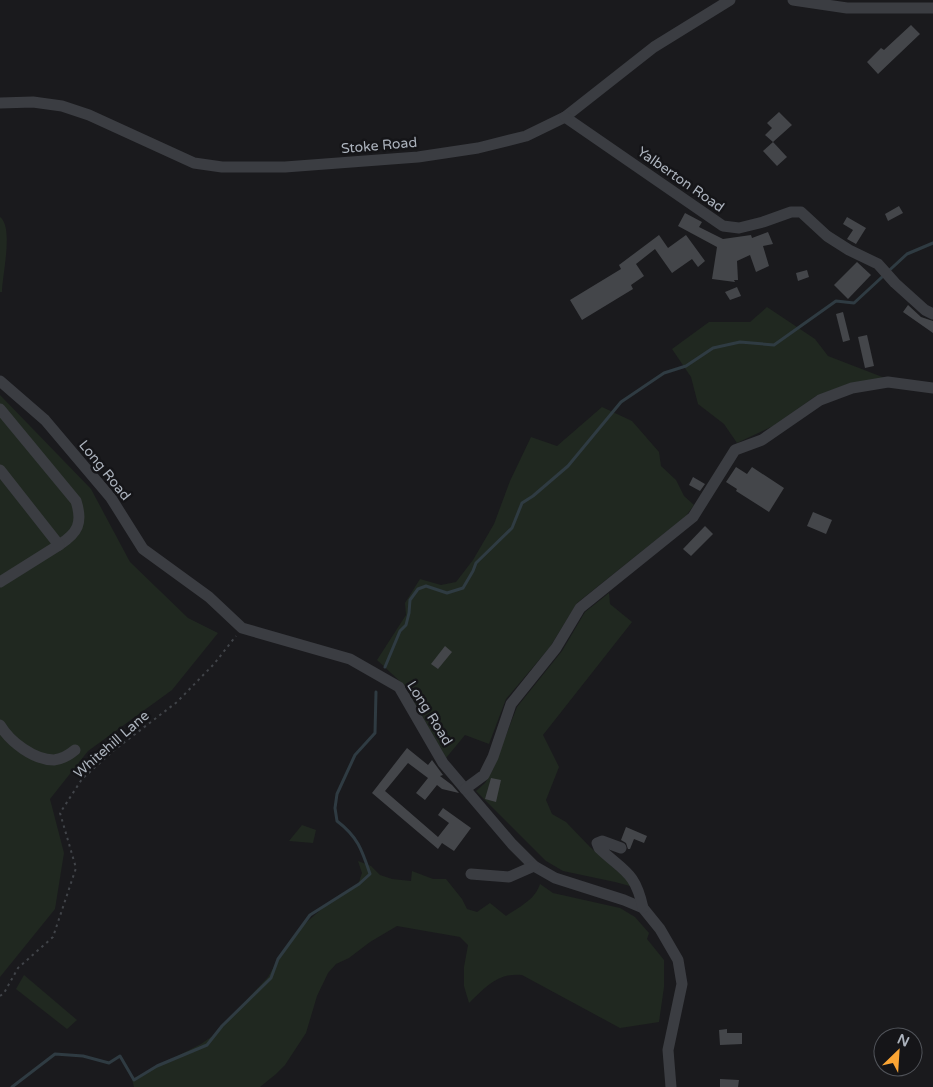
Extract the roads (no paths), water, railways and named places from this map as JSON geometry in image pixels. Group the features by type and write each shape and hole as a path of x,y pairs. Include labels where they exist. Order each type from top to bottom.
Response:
{"street":[{"name":"Stoke Road","path":"0,102 33,102 62,106 89,115 194,163 222,167 285,167 418,157 478,148 526,136 564,117 654,47 730,0"},
{"path":"793,0 847,8 933,8"},
{"name":"Yalberton Road","path":"564,117 722,226 739,228 791,212 801,212 827,236 849,250 878,264 895,283 925,310 933,314"},
{"name":"Long Road","path":"0,380 45,420 111,498 143,549 209,597 242,628 350,659 399,687 443,763 512,844 534,866 555,878 643,908 660,929 678,960 682,984 668,1050 671,1087"},
{"path":"465,789 484,775 493,757 511,704 556,648 580,608 693,517 735,450 762,440 820,400 852,388 888,382 933,388"},
{"path":"0,410 76,501 81,515 78,525 69,538 0,582"},
{"path":"0,470 59,545"},
{"path":"0,725 5,733 18,745 45,758 55,760 65,758 75,750"},
{"path":"622,848 602,841 597,843 599,848 633,879 639,890 643,908"},
{"path":"471,874 508,877 534,866"}],"waterway":[{"path":"385,667 400,631 406,625 410,600 418,589 426,586 447,593 463,588 476,563 512,528 522,503 568,466 621,402 664,373 686,366 713,348 740,342 774,345 836,301 854,303 907,254 933,243"},
{"path":"12,1087 55,1054 83,1056 109,1063 120,1056 134,1080 157,1066 207,1045 222,1026 271,978 278,959 310,915 359,884 370,874 355,838 337,821 335,808 337,794 355,755 375,733 376,692"}]}
